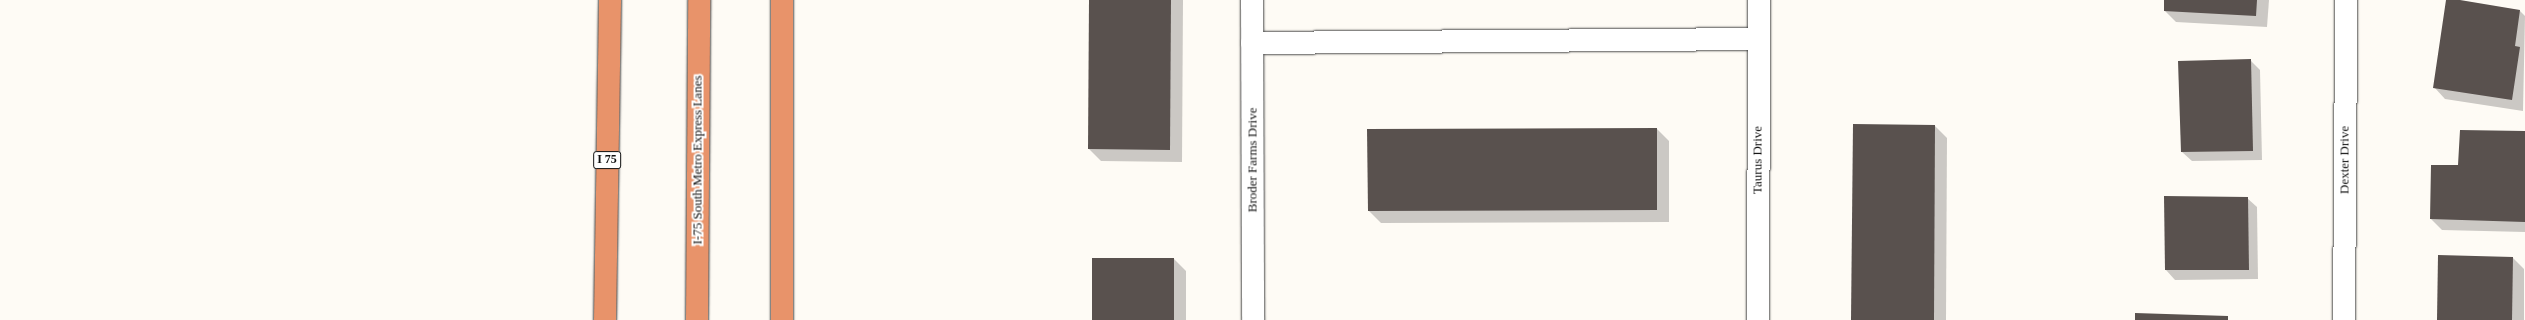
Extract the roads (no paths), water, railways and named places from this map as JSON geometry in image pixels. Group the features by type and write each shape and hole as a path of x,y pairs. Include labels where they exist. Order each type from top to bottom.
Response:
{"highway":[{"name":"I 75","path":"605,320 610,0"},
{"name":"I-75 South Metro Express Lanes","path":"697,320 698,0"},
{"path":"782,0 782,320"}],"street":[{"name":"Broder Farms Drive","path":"1252,0 1253,320"},
{"name":"Taurus Drive","path":"1758,320 1759,0"},
{"name":"Dexter Drive","path":"2344,320 2346,0"},
{"path":"1252,43 1758,39"}]}
